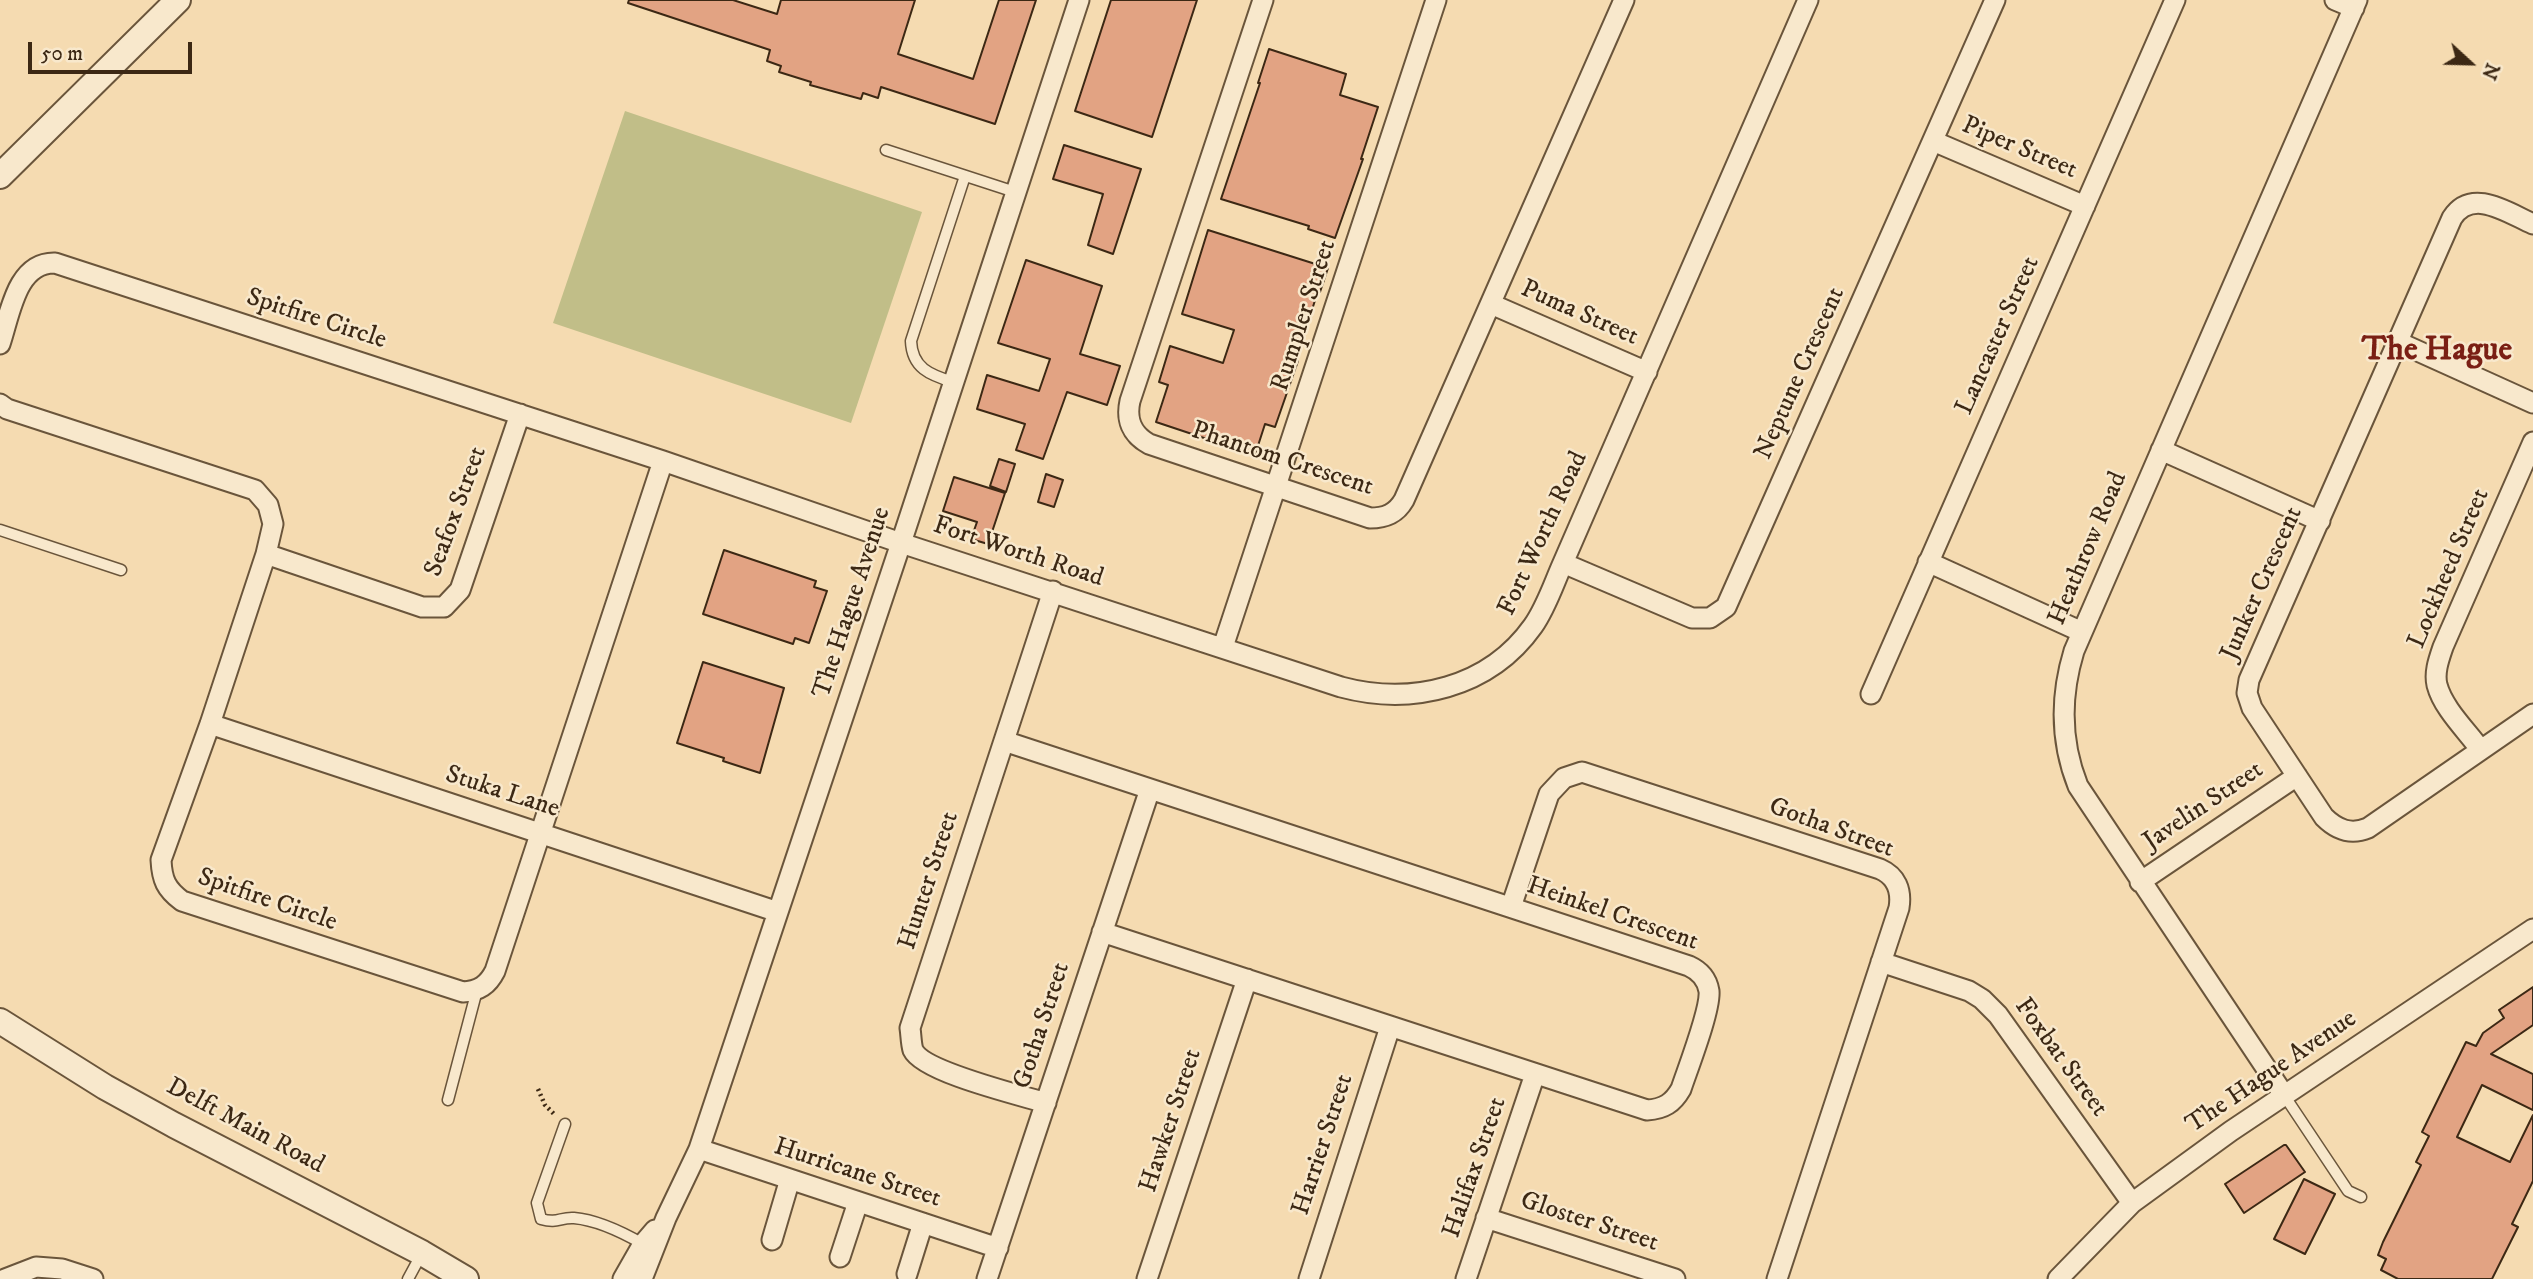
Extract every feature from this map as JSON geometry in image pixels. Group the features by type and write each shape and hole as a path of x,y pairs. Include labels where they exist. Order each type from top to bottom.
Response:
{"street":[{"path":"0,176 178,0"},
{"name":"The Hague Avenue","path":"642,1279 666,1218 699,1149 1079,0"},
{"name":"Phantom Crescent","path":"1263,0 1128,410 1132,429 1149,444 1370,518 1380,518 1396,512 1404,500 1624,0"},
{"name":"Rumpler Street","path":"1223,647 1436,0"},
{"name":"Fort Worth Road","path":"901,543 1362,692 1404,695 1446,688 1486,670 1520,641 1534,624 1647,372 1808,0"},
{"name":"Neptune Crescent","path":"1563,563 1692,618 1704,619 1721,612 1735,588 1995,0"},
{"name":"Lancaster Street","path":"1871,694 2175,0"},
{"path":"2335,0 2355,4"},
{"name":"Heathrow Road","path":"2284,1095 2078,786 2068,759 2063,730 2064,691 2082,632 2355,4"},
{"name":"Piper Street","path":"1933,141 2085,206"},
{"name":"Junker Crescent","path":"2533,224 2480,202 2467,204 2455,212 2247,686 2252,708 2331,824 2338,829 2354,832 2368,828 2533,714"},
{"name":"Spitfire Circle","path":"0,344 25,276 37,265 55,263 663,461 901,543"},
{"name":"Puma Street","path":"1491,304 1647,372"},
{"path":"2398,342 2533,403"},
{"name":"Spitfire Circle","path":"0,404 8,409 255,490 268,505 273,524 266,554 210,724 161,860 162,877 169,891 183,901 456,991 477,990"},
{"name":"Seafox Street","path":"266,554 422,607 444,607 460,590 520,414"},
{"name":"Lockheed Street","path":"2480,750 2446,704 2437,685 2437,669 2443,647 2533,442"},
{"path":"2161,450 2320,521"},
{"path":"477,990 491,979 495,971 663,461"},
{"path":"1928,562 2082,632"},
{"name":"Hunter Street","path":"1046,1103 943,1071 923,1061 913,1050 910,1028 1053,591"},
{"name":"Stuka Lane","path":"210,724 778,912"},
{"name":"Heinkel Crescent","path":"1004,741 1689,966 1701,974 1708,986 1708,1001 1681,1089 1664,1107 1647,1110 1102,932"},
{"name":"Gotha Street","path":"1511,907 1549,794 1564,778 1582,772 1887,872 1897,883 1901,899 1777,1279"},
{"name":"Javelin Street","path":"2140,881 2297,776"},
{"name":"Gotha Street","path":"987,1279 1150,789"},
{"name":"The Hague Avenue","path":"2057,1279 2132,1203 2284,1095 2533,929"},
{"name":"Foxbat Street","path":"1881,962 1969,991 1982,999 1998,1015 2132,1203"},
{"name":"Hawker Street","path":"1147,1279 1247,979"},
{"name":"Delft Main Road","path":"0,1021 105,1087 422,1253 466,1279"},
{"name":"Harrier Street","path":"1309,1279 1390,1027"},
{"name":"Halifax Street","path":"1466,1279 1535,1074"},
{"name":"Hurricane Street","path":"699,1149 998,1248"},
{"path":"772,1240 790,1179"},
{"path":"841,1256 858,1202"},
{"name":"The Hague Avenue","path":"623,1279 643,1244 666,1218"},
{"name":"Gloster Street","path":"1486,1218 1675,1279"},
{"path":"907,1273 923,1223"},
{"path":"5,1279 36,1267 62,1269 93,1279"}],"lane":[{"path":"886,150 1016,192"},
{"path":"953,382 923,370 914,357 911,341 965,176"},
{"path":"0,530 121,570"},
{"path":"448,1100 477,990"},
{"path":"2284,1095 2348,1191 2361,1197"},
{"path":"565,1124 537,1203 541,1219 553,1223 571,1217 592,1222 623,1233 643,1244"},
{"path":"408,1279 422,1253"}],"path":[{"path":"538,1089 545,1105 565,1124"}],"shaded area":[{"path":"625,111 922,212 851,423 553,323"}],"building":[{"path":"629,0 733,0 777,14 781,0 915,0 898,54 973,79 999,0 1036,0 995,124 881,87 878,98 863,93 861,99 810,85 811,82 779,72 781,66 767,61 770,50 628,3"},
{"path":"1111,0 1197,0 1152,137 1075,111"},
{"path":"1269,49 1346,74 1340,95 1378,107 1335,238 1308,229 1309,226 1221,199"},
{"path":"1064,145 1141,169 1113,254 1088,245 1103,194 1053,179"},
{"path":"1208,230 1328,268 1320,292 1318,291 1275,427 1265,424 1255,455 1156,422 1168,385 1159,382 1170,346 1223,363 1234,330 1182,314"},
{"path":"1026,260 1102,286 1080,354 1120,366 1107,405 1067,392 1043,459 1016,450 1025,424 977,409 987,375 1039,391 1050,359 998,343"},
{"path":"999,459 1015,464 1006,492 990,486"},
{"path":"1046,474 1063,480 1054,507 1038,502"},
{"path":"954,477 1005,493 988,544 971,539 977,522 943,511"},
{"path":"724,550 816,581 814,587 827,591 809,643 795,638 793,644 703,614"},
{"path":"703,662 784,688 760,773 677,743"},
{"path":"2533,987 2533,1025 2491,1054 2533,1074 2533,1110 2482,1085 2457,1137 2510,1162 2533,1115 2533,1181 2512,1224 2518,1227 2492,1279 2398,1279 2381,1270 2386,1259 2378,1255 2421,1165 2416,1162 2429,1136 2422,1132 2466,1042 2476,1046 2483,1033 2504,1018 2499,1010"},
{"path":"2284,1145 2305,1172 2244,1213 2225,1184"},
{"path":"2304,1179 2335,1194 2305,1254 2274,1239"}],"district":[{"name":"The Hague","path":"2437,352"}]}
